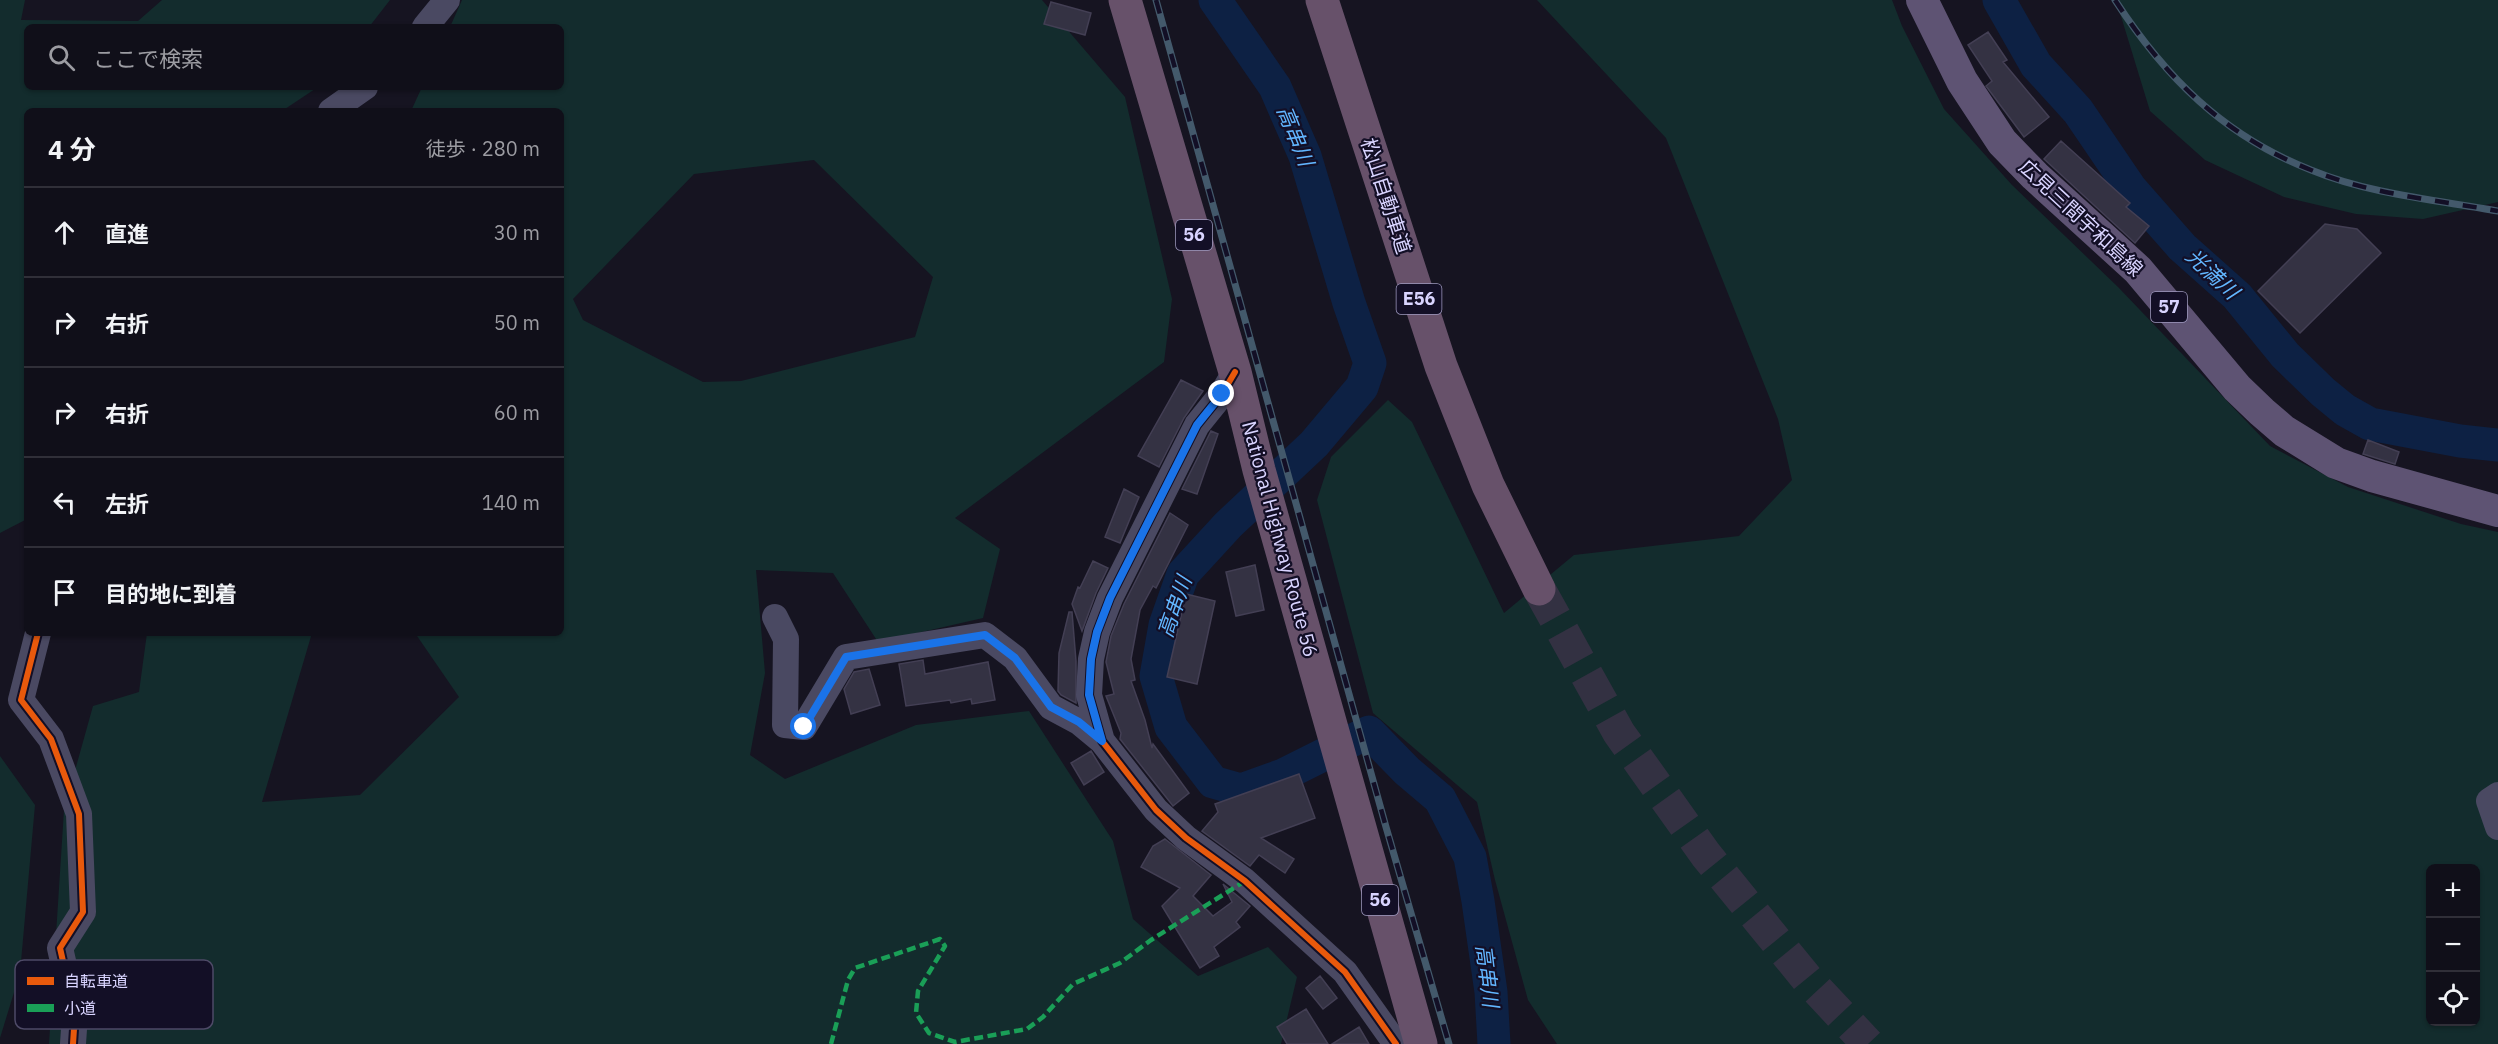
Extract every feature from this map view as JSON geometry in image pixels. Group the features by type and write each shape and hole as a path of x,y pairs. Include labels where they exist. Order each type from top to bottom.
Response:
{"highway":[{"name":"松山自動車道","path":"1322,0 1441,366 1488,485 1539,589"},
{"name":"National Highway Route 56","path":"1122,5 1235,372 1259,470 1340,755 1400,1043"}],"main road":[{"name":"広見三間宇和島線","path":"1922,0 1962,81 2002,142 2035,176 2138,270 2237,388 2262,412 2284,431 2336,463 2372,476 2498,511"}],"street":[{"path":"427,24 447,0"},
{"path":"335,108 361,90"},
{"path":"1102,741 1089,695 1091,659 1097,632 1110,598 1197,425 1222,394 1235,372"},
{"path":"775,617 786,639 785,725 804,727 846,657 985,635 1015,658 1051,707 1079,722 1102,741 1156,810 1186,838 1245,881 1345,972 1400,1043"},
{"path":"37,636 21,700 51,739 79,814 83,912 60,948 63,960"},
{"path":"2498,795 2489,801 2498,827"},
{"path":"73,1044 74,1029"}],"green space":[{"path":"0,0 25,0 21,20 138,21 162,0 390,0 371,24 24,24 24,90 314,90 286,108 24,108 24,521 0,533"},
{"path":"462,0 1042,0 1125,97 1172,299 1164,362 955,518 1000,549 983,618 878,642 833,573 756,570 765,673 750,755 785,779 916,725 1029,711 1113,841 1133,919 1198,976 1268,947 1297,977 1281,1044 49,1044 50,1029 213,1029 213,960 54,960 64,810 93,706 139,692 147,636 311,636 262,802 360,795 459,697 417,636 564,636 564,108 412,108 421,90 564,90 564,24 451,24","holes":["814,160 933,277 915,337 741,381 703,382 583,320 573,299 694,174"]},
{"path":"1537,0 1892,0 1902,26 1944,109 2012,185 2118,287 2270,446 2348,487 2461,524 2498,532 2498,1044 1557,1044 1528,1000 1495,880 1477,802 1373,713 1317,500 1331,457 1388,400 1412,422 1504,613 1574,555 1739,536 1792,480 1778,419 1666,138"},
{"path":"2116,0 2498,0 2498,202 2423,219 2356,214 2284,197 2205,160 2150,111"},
{"path":"0,756 35,805 21,960 15,960 15,989 0,1038"}],"building":[{"path":"1051,2 1091,13 1085,35 1044,24"},
{"path":"1988,32 2007,60 2003,62 2049,117 2024,137 1986,86 1992,81 1968,45"},
{"path":"2061,141 2130,203 2126,207 2149,226 2135,243 2044,159"},
{"path":"2325,224 2357,229 2381,253 2300,333 2258,291"},
{"path":"1181,380 1203,391 1184,418 1159,467 1138,456"},
{"path":"1211,431 1218,434 1197,494 1182,489"},
{"path":"2368,440 2399,452 2395,464 2363,454"},
{"path":"1124,489 1139,497 1120,543 1105,537"},
{"path":"1170,513 1188,525 1156,588 1153,586 1140,610 1131,659 1135,680 1131,681 1152,748 1153,744 1189,793 1173,806 1120,739 1121,733 1106,696 1114,694 1106,662 1111,636 1124,604"},
{"path":"1093,561 1108,568 1082,631 1072,604 1078,587 1080,588"},
{"path":"1255,565 1264,610 1236,616 1226,572"},
{"path":"1186,594 1215,601 1197,684 1167,677"},
{"path":"1069,612 1072,612 1076,661 1076,703 1058,691 1059,653"},
{"path":"923,660 925,674 988,662 995,700 972,704 971,699 951,703 950,700 906,706 899,664"},
{"path":"869,669 880,705 851,714 844,689 854,672"},
{"path":"1091,751 1104,772 1084,785 1071,763"},
{"path":"1299,774 1315,818 1261,838 1294,859 1285,873 1259,855 1250,866 1202,831 1218,812 1215,804"},
{"path":"1165,839 1211,875 1193,896 1213,916 1232,902 1223,884 1250,906 1236,922 1240,927 1214,947 1219,956 1200,968 1162,906 1180,888 1141,867 1153,846"},
{"path":"1320,976 1337,998 1323,1009 1306,988"},
{"path":"1306,1009 1328,1044 1287,1044 1277,1027"},
{"path":"1359,1027 1369,1044 1332,1044"}],"waterway":[{"name":"高串川","path":"1215,0 1275,87 1305,156 1349,303 1370,363 1362,387 1314,444 1228,525 1183,574 1165,625 1156,676 1171,727 1213,782 1241,790 1283,775 1369,732 1407,771 1440,799 1470,857 1491,992 1494,1044"},
{"name":"光満川","path":"1999,0 2036,65 2078,111 2131,189 2182,247 2237,296 2285,355 2323,392 2345,410 2370,424 2460,441 2498,445"}],"tunnel":[{"path":"1539,589 1619,733 1706,855 1808,980 1868,1044"}],"railway":[{"path":"1156,0 1386,827 1449,1044"},
{"path":"2115,0 2154,54 2199,101 2224,122 2280,156 2333,178 2379,191 2498,211"}],"marked path":[{"path":"831,1044 848,980 855,968 940,939 945,946 918,991 916,1013 929,1033 955,1042 1027,1029 1043,1017 1073,984 1120,963 1151,940 1245,881"}],"cycle path":[{"path":"1235,372 1222,394 1197,425 1110,598 1097,632 1091,659 1089,695 1102,741 1156,810 1186,838 1245,881 1345,972 1396,1044"},
{"path":"37,636 21,700 51,739 79,814 83,912 60,948 63,960"},
{"path":"73,1044 74,1029"}],"route":[{"path":"804,727 846,657 985,635 1015,658 1051,707 1079,722 1102,741 1089,695 1091,659 1097,632 1110,598 1197,425 1222,394"}]}
